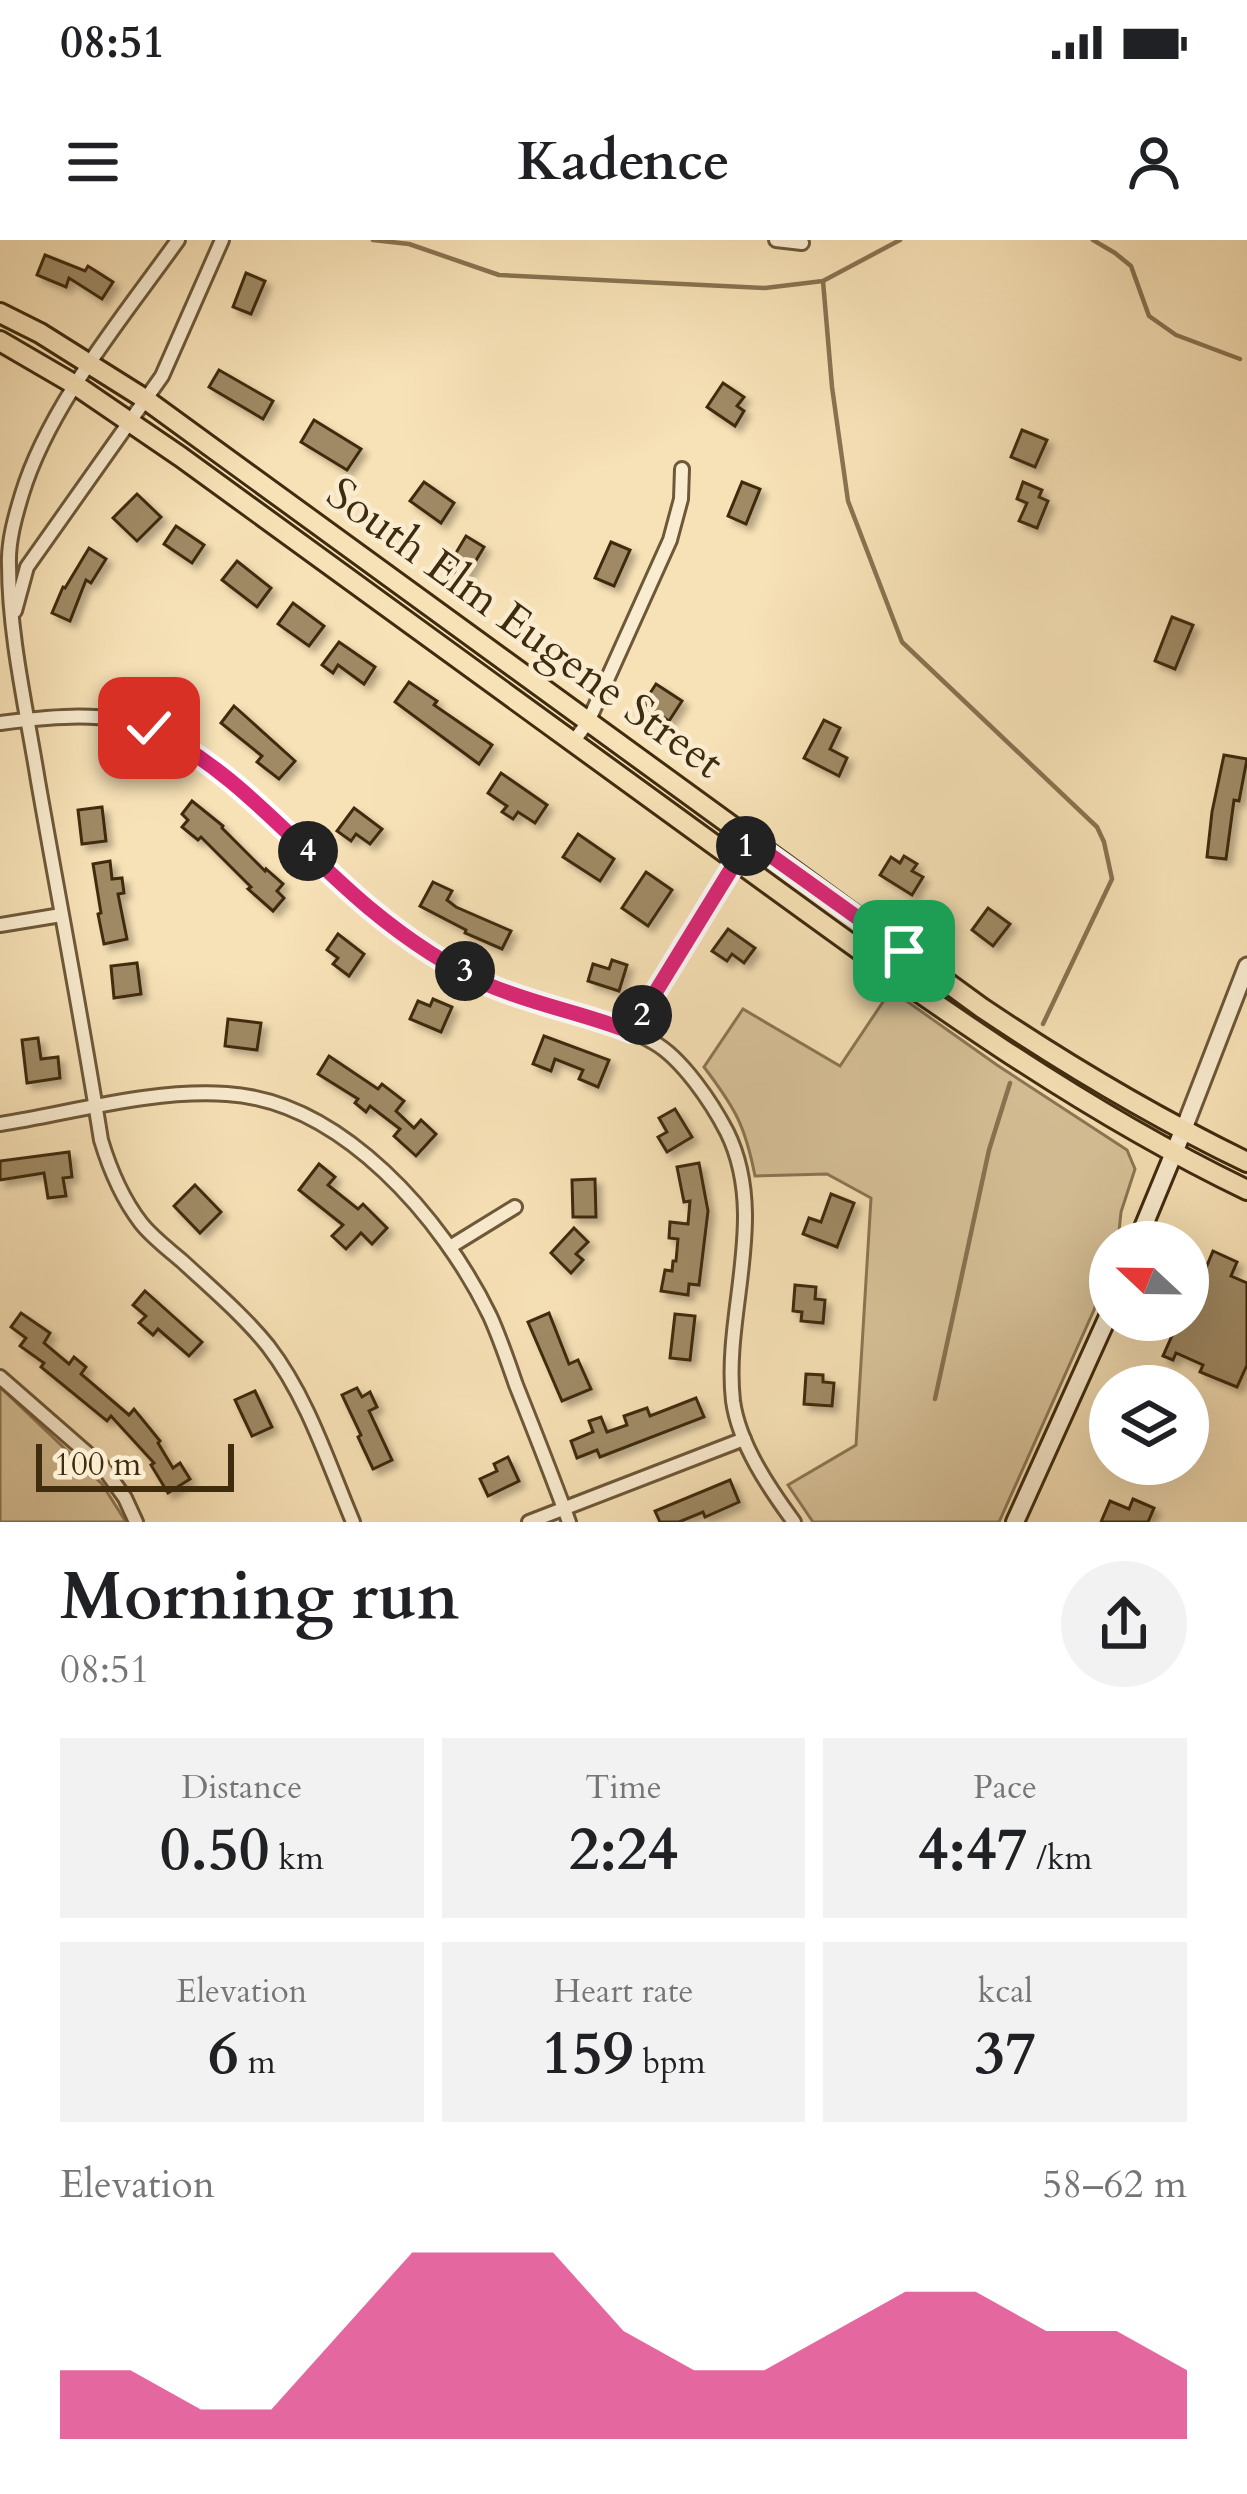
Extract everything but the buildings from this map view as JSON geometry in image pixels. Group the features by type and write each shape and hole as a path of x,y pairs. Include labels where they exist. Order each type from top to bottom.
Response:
{"main road":[{"name":"South Elm Eugene Street","path":"0,313 146,399 1039,1046 1183,1131 1247,1162"},
{"name":"South Elm Eugene Street","path":"0,341 77,386 181,457 986,1039 1091,1107 1247,1190"},
{"path":"1146,1221 1183,1131"},
{"path":"1015,1522 1097,1341"}],"street":[{"path":"178,240 60,409 40,448 4,562 61,915 100,1139 110,1172 145,1228 239,1315 275,1357 304,1403 353,1522"},
{"path":"13,618 27,568 161,376 222,240"},
{"path":"776,240 802,243"},
{"path":"573,742 588,722 670,540 681,499 682,469"},
{"path":"4,562 27,568"},
{"path":"0,723 82,716 112,719 149,728 184,744 217,768 369,908 430,952 491,986 657,1044 702,1089 729,1136 745,1211 731,1357 734,1405 744,1438 794,1522"},
{"path":"631,1032 749,840"},
{"path":"0,925 61,915"},
{"path":"1183,1131 1247,966"},
{"path":"0,1124 162,1096 230,1094 254,1097 328,1126 372,1162 450,1247 491,1319 567,1515"},
{"path":"450,1247 515,1207"},
{"path":"0,1377 103,1467 136,1522"},
{"path":"529,1522 567,1515 744,1438"}],"shaded area":[{"path":"891,990 1127,1150 1135,1169 1120,1221 1089,1221 1089,1321 999,1522 813,1522 788,1485 856,1445 871,1198 827,1174 755,1176 737,1118 704,1067 743,1009 840,1066"},
{"path":"0,1387 102,1484 126,1522 0,1522"}],"waterway":[{"path":"373,240 409,244 499,275 765,288 823,281 900,240"},
{"path":"1093,240 1131,266 1149,316 1176,335 1240,359"},
{"path":"823,281 848,501 902,642 1097,827 1104,842 1112,879 1043,1024"},
{"path":"935,1399 989,1150 1010,1083"}],"route":[{"path":"149,728 184,744 217,768 369,908 430,952 491,986 631,1032 749,840 904,951"}]}
